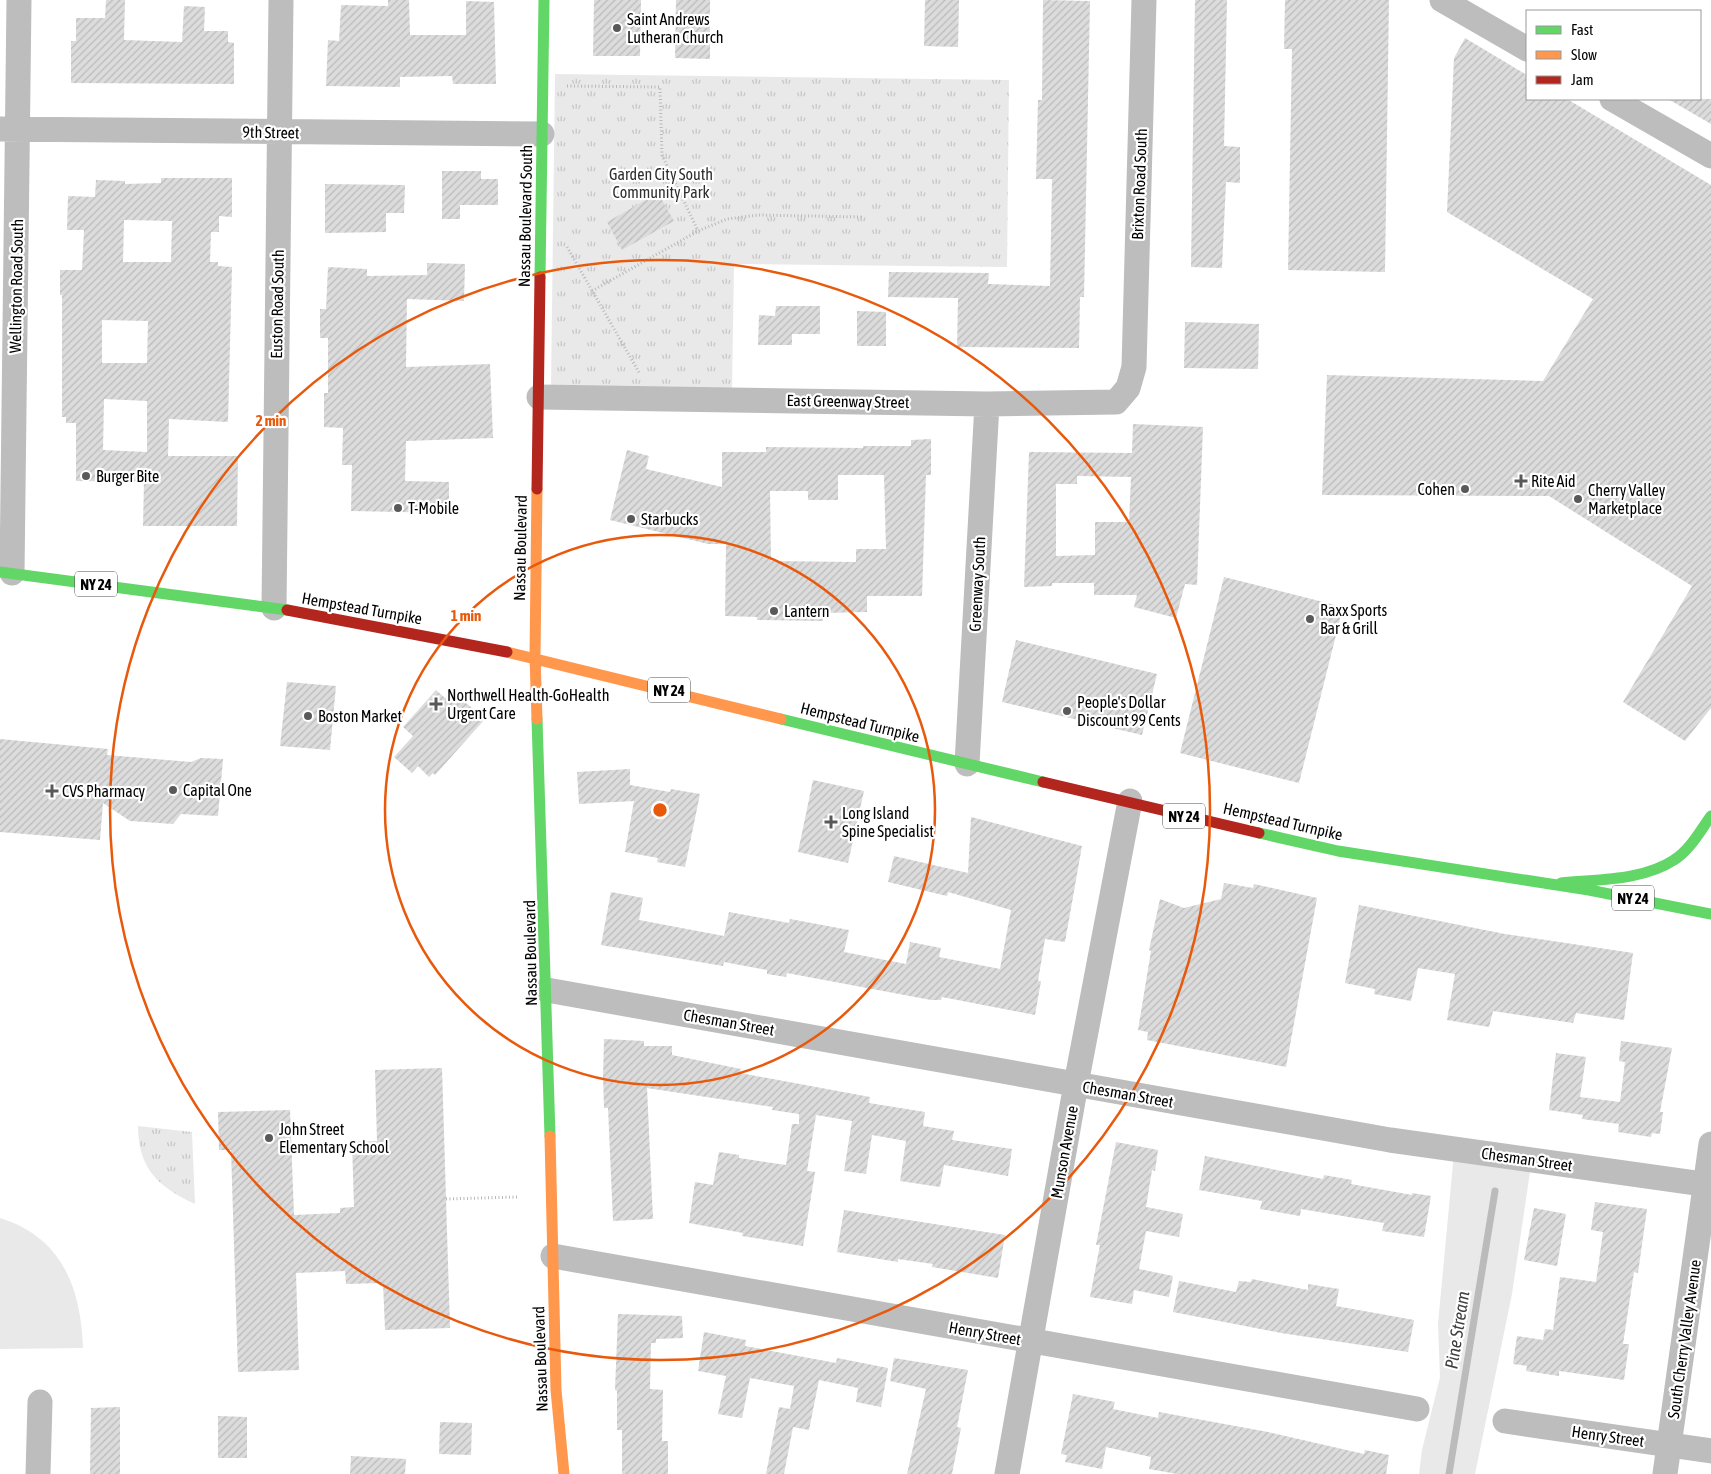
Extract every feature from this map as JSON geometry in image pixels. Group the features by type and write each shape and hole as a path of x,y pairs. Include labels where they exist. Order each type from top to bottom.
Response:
{"main road":[{"name":"Nassau Boulevard South","path":"538,432 544,0"},
{"name":"Nassau Boulevard","path":"538,432 535,657 556,1390 564,1474"},
{"name":"Hempstead Turnpike","path":"6,572 274,608 535,657 967,764 1338,851 1554,884 1711,914"},
{"path":"1554,884 1630,874 1661,866 1682,853 1711,816"}],"street":[{"name":"Wellington Road South","path":"6,572 9,129 19,0"},
{"name":"Euston Road South","path":"274,608 281,0"},
{"name":"Brixton Road South","path":"1134,367 1144,0"},
{"path":"1442,0 1526,48"},
{"path":"1614,100 1711,156"},
{"name":"9th Street","path":"9,129 542,134"},
{"name":"East Greenway Street","path":"539,397 987,404 1116,402 1128,388 1134,367"},
{"name":"Greenway South","path":"967,764 987,404"},
{"name":"Munson Avenue","path":"1007,1474 1076,1084 1130,801"},
{"name":"Chesman Street","path":"546,990 1390,1140 1708,1185"},
{"name":"South Cherry Valley Avenue","path":"1665,1474 1708,1185 1711,1144"},
{"name":"Henry Street","path":"553,1256 1417,1409"},
{"path":"38,1474 40,1402"},
{"name":"Henry Street","path":"1505,1422 1711,1451"}],"path":[{"path":"543,85 660,87 662,155 698,231"},
{"path":"592,291 698,231 727,219 758,215 862,217"},
{"path":"564,243 654,399"},
{"path":"446,1199 517,1197"}],"green space":[{"name":"Garden City South Community Park","path":"555,74 1009,80 1007,267 734,264 732,389 551,387"},
{"path":"138,1126 192,1132 195,1204 170,1191 146,1165 139,1141"},
{"path":"1454,1153 1531,1165 1512,1294 1475,1474 1419,1474 1422,1450 1440,1377 1438,1324"},
{"path":"0,1218 21,1227 39,1238 53,1252 64,1268 78,1305 83,1348 0,1349"}],"building":[{"path":"106,0 125,0 124,40 182,42 184,6 205,7 204,31 228,31 228,42 234,43 234,84 71,83 71,41 76,41 76,18 105,18"},
{"path":"388,0 409,0 410,35 466,35 466,1 494,2 496,84 453,84 452,76 400,77 400,87 326,86 328,40 339,41 341,5 388,6"},
{"name":"Saint Andrews Lutheran Church","path":"594,0 641,0 640,56 593,56"},
{"name":"Saint Andrews Lutheran Church","path":"676,0 710,0 710,59 675,58"},
{"path":"925,0 959,0 958,47 924,46"},
{"path":"1043,0 1090,1 1084,297 1080,297 1079,348 957,347 958,298 888,297 889,272 989,273 988,284 1050,286 1052,179 1036,179 1038,100 1042,100"},
{"path":"1195,0 1227,0 1224,146 1240,147 1240,183 1226,182 1222,268 1191,267"},
{"path":"1285,0 1389,0 1385,272 1288,270 1292,49 1284,49"},
{"path":"1465,38 1526,74 1526,100 1569,100 1711,185 1711,708 1685,741 1623,702 1692,586 1549,496 1322,495 1327,375 1543,381 1593,299 1447,212 1454,58"},
{"path":"1711,99 1711,124 1670,100"},
{"path":"442,171 481,171 481,179 498,179 498,205 460,205 460,219 442,219"},
{"path":"161,178 232,178 232,217 219,216 219,232 211,232 210,262 218,262 218,266 232,267 228,422 169,419 168,456 238,456 237,526 143,526 144,482 76,481 76,423 66,423 66,417 62,417 62,295 60,295 60,270 82,270 84,230 67,230 68,196 95,197 96,180 125,181 125,184 161,183","holes":["124,220 172,221 171,262 123,262","102,320 148,321 147,363 102,363","104,399 147,401 147,452 103,450"]},
{"path":"325,184 405,185 404,213 386,213 386,232 325,233"},
{"path":"658,193 674,221 622,250 607,222"},
{"path":"427,263 465,264 464,301 407,299 406,367 490,364 493,438 406,441 405,481 449,482 449,513 351,511 352,465 342,465 343,428 324,427 324,393 328,393 328,338 320,338 320,309 326,309 328,267 367,269 367,276 427,275"},
{"path":"776,306 820,306 820,334 792,334 792,345 758,345 759,315 775,316"},
{"path":"857,311 886,312 886,346 857,346"},
{"path":"1185,322 1259,324 1258,369 1184,368"},
{"path":"1133,424 1203,427 1197,585 1185,584 1176,618 1134,607 1137,595 1094,595 1094,583 1052,583 1052,586 1024,587 1029,452 1132,453","holes":["1077,476 1131,477 1129,522 1095,522 1095,555 1056,556 1056,484 1077,484"]},
{"path":"931,439 931,475 926,475 922,596 867,596 867,612 823,613 823,621 757,620 757,617 725,616 726,544 708,544 610,520 627,450 649,456 646,469 722,487 722,452 766,452 766,447 863,448 863,446 911,446 911,440","holes":["838,475 884,475 886,549 856,549 856,562 771,561 770,491 808,491 808,500 838,500"]},
{"path":"1224,577 1343,607 1299,783 1180,753"},
{"path":"1016,640 1157,674 1142,735 1002,702"},
{"name":"Boston Market","path":"287,682 336,686 330,750 280,746"},
{"path":"436,690 445,698 452,691 485,719 435,775 433,773 429,777 418,766 412,773 394,757 413,736 403,727"},
{"path":"0,739 108,749 107,755 191,762 201,758 223,759 218,816 181,814 173,824 130,821 103,803 100,840 0,832"},
{"path":"630,769 630,785 670,792 671,789 700,794 685,867 657,862 658,858 625,852 634,801 579,804 577,772"},
{"name":"Long Island Spine Specialist","path":"813,780 864,791 848,863 798,852"},
{"path":"971,817 1082,846 1065,942 1045,939 1038,981 1041,981 1035,1015 942,997 941,1000 931,1000 787,973 786,977 767,974 767,970 724,962 723,966 601,945 611,892 643,898 639,920 724,936 729,912 789,923 790,919 849,930 844,952 906,964 910,942 941,948 939,957 1000,969 1011,910 948,892 947,896 888,882 894,856 968,873"},
{"path":"1224,883 1253,888 1254,884 1317,898 1286,1067 1147,1040 1148,1032 1138,1030 1151,951 1149,950 1160,899 1184,908 1221,899"},
{"path":"1359,905 1505,934 1633,953 1624,1020 1576,1013 1573,1023 1493,1011 1489,1027 1447,1020 1455,974 1418,968 1411,1001 1374,994 1375,989 1345,983"},
{"path":"604,1039 644,1041 644,1046 672,1046 672,1055 741,1069 740,1073 870,1097 869,1103 925,1112 923,1126 954,1131 952,1140 1012,1149 1008,1176 944,1165 940,1187 900,1181 906,1141 872,1135 866,1174 844,1171 852,1121 816,1115 807,1171 815,1172 803,1246 742,1236 743,1233 689,1223 695,1182 713,1185 719,1152 739,1155 739,1158 786,1165 792,1124 799,1124 799,1114 772,1110 773,1107 647,1088 653,1219 613,1221 608,1108 604,1108"},
{"path":"1621,1041 1672,1048 1660,1112 1663,1112 1660,1134 1652,1133 1651,1137 1618,1132 1619,1124 1582,1119 1583,1115 1549,1110 1556,1053 1586,1057 1580,1097 1620,1102 1625,1062 1619,1061"},
{"path":"442,1068 450,1328 385,1330 383,1283 346,1284 345,1271 296,1273 299,1370 238,1372 231,1150 219,1150 218,1112 290,1110 294,1215 340,1213 340,1208 354,1207 352,1142 377,1141 375,1070"},
{"path":"1116,1142 1158,1150 1155,1171 1152,1170 1146,1207 1183,1214 1179,1237 1146,1231 1139,1269 1173,1276 1169,1297 1134,1290 1132,1304 1090,1297 1100,1245 1096,1245"},
{"path":"1205,1156 1323,1179 1324,1175 1352,1180 1351,1184 1412,1195 1412,1193 1431,1196 1424,1237 1382,1231 1384,1223 1301,1209 1300,1216 1260,1209 1262,1201 1199,1190"},
{"path":"1595,1202 1647,1209 1638,1273 1634,1272 1623,1344 1629,1344 1624,1380 1559,1371 1559,1376 1526,1371 1527,1366 1513,1364 1517,1336 1543,1340 1545,1329 1553,1330 1560,1277 1596,1282 1603,1232 1591,1230"},
{"path":"1534,1208 1566,1214 1557,1266 1524,1260"},
{"path":"844,1210 1005,1235 998,1278 932,1267 933,1264 898,1259 898,1262 837,1252"},
{"path":"1252,1279 1308,1290 1308,1284 1339,1289 1336,1306 1414,1320 1408,1352 1281,1333 1173,1312 1179,1281 1236,1292 1239,1281 1251,1282"},
{"path":"618,1314 682,1316 683,1338 656,1339 656,1343 651,1343 650,1389 663,1390 662,1441 668,1441 668,1474 622,1474 622,1430 617,1430 617,1391 615,1390"},
{"path":"704,1332 746,1340 745,1346 836,1363 837,1358 888,1368 881,1407 856,1402 858,1388 819,1380 809,1430 793,1427 784,1474 766,1474 779,1407 790,1409 794,1386 750,1378 742,1418 718,1414 726,1376 698,1371"},
{"path":"894,1358 968,1370 957,1427 961,1428 952,1474 907,1474 926,1389 890,1381"},
{"path":"1073,1394 1115,1402 1113,1409 1158,1418 1159,1412 1268,1432 1364,1454 1365,1450 1389,1455 1386,1474 1177,1474 1149,1469 1151,1457 1106,1447 1102,1469 1065,1462 1067,1455 1061,1454"},
{"path":"120,1407 120,1474 90,1474 91,1408"},
{"path":"218,1416 247,1417 247,1458 218,1458"},
{"path":"440,1422 472,1423 471,1455 439,1454"},
{"path":"351,1456 406,1459 405,1474 350,1474"}],"waterway":[{"name":"Pine Stream","path":"1449,1474 1495,1191"}],"traffic: fast":[{"path":"540,277 544,0"},
{"path":"0,572 287,610"},
{"path":"537,719 550,1136"},
{"path":"781,719 1043,782"},
{"path":"1561,883 1619,878 1648,872 1661,867 1685,851 1711,816"},
{"path":"1259,833 1338,851 1589,890 1711,914"}],"traffic: slow":[{"path":"537,489 535,657 537,719"},
{"path":"507,652 781,719"},
{"path":"550,1136 556,1390 564,1474"}],"traffic: jam":[{"path":"537,489 540,277"},
{"path":"287,610 507,652"},
{"path":"1043,782 1259,833"}],"place":[{"name":"Saint Andrews Lutheran Church","path":"617,28"},
{"name":"Burger Bite","path":"86,476"},
{"name":"Rite Aid","path":"1521,481"},
{"name":"Cohen","path":"1465,489"},
{"name":"Cherry Valley Marketplace","path":"1578,499"},
{"name":"T-Mobile","path":"398,508"},
{"name":"Starbucks","path":"631,519"},
{"name":"Lantern","path":"774,611"},
{"name":"Raxx Sports Bar & Grill","path":"1310,619"},
{"name":"Northwell Health-GoHealth Urgent Care","path":"436,704"},
{"name":"People's Dollar Discount 99 Cents","path":"1067,711"},
{"name":"Boston Market","path":"308,716"},
{"name":"Capital One","path":"173,790"},
{"name":"CVS Pharmacy","path":"52,791"},
{"name":"Long Island Spine Specialist","path":"831,822"},
{"name":"John Street Elementary School","path":"269,1138"}]}
